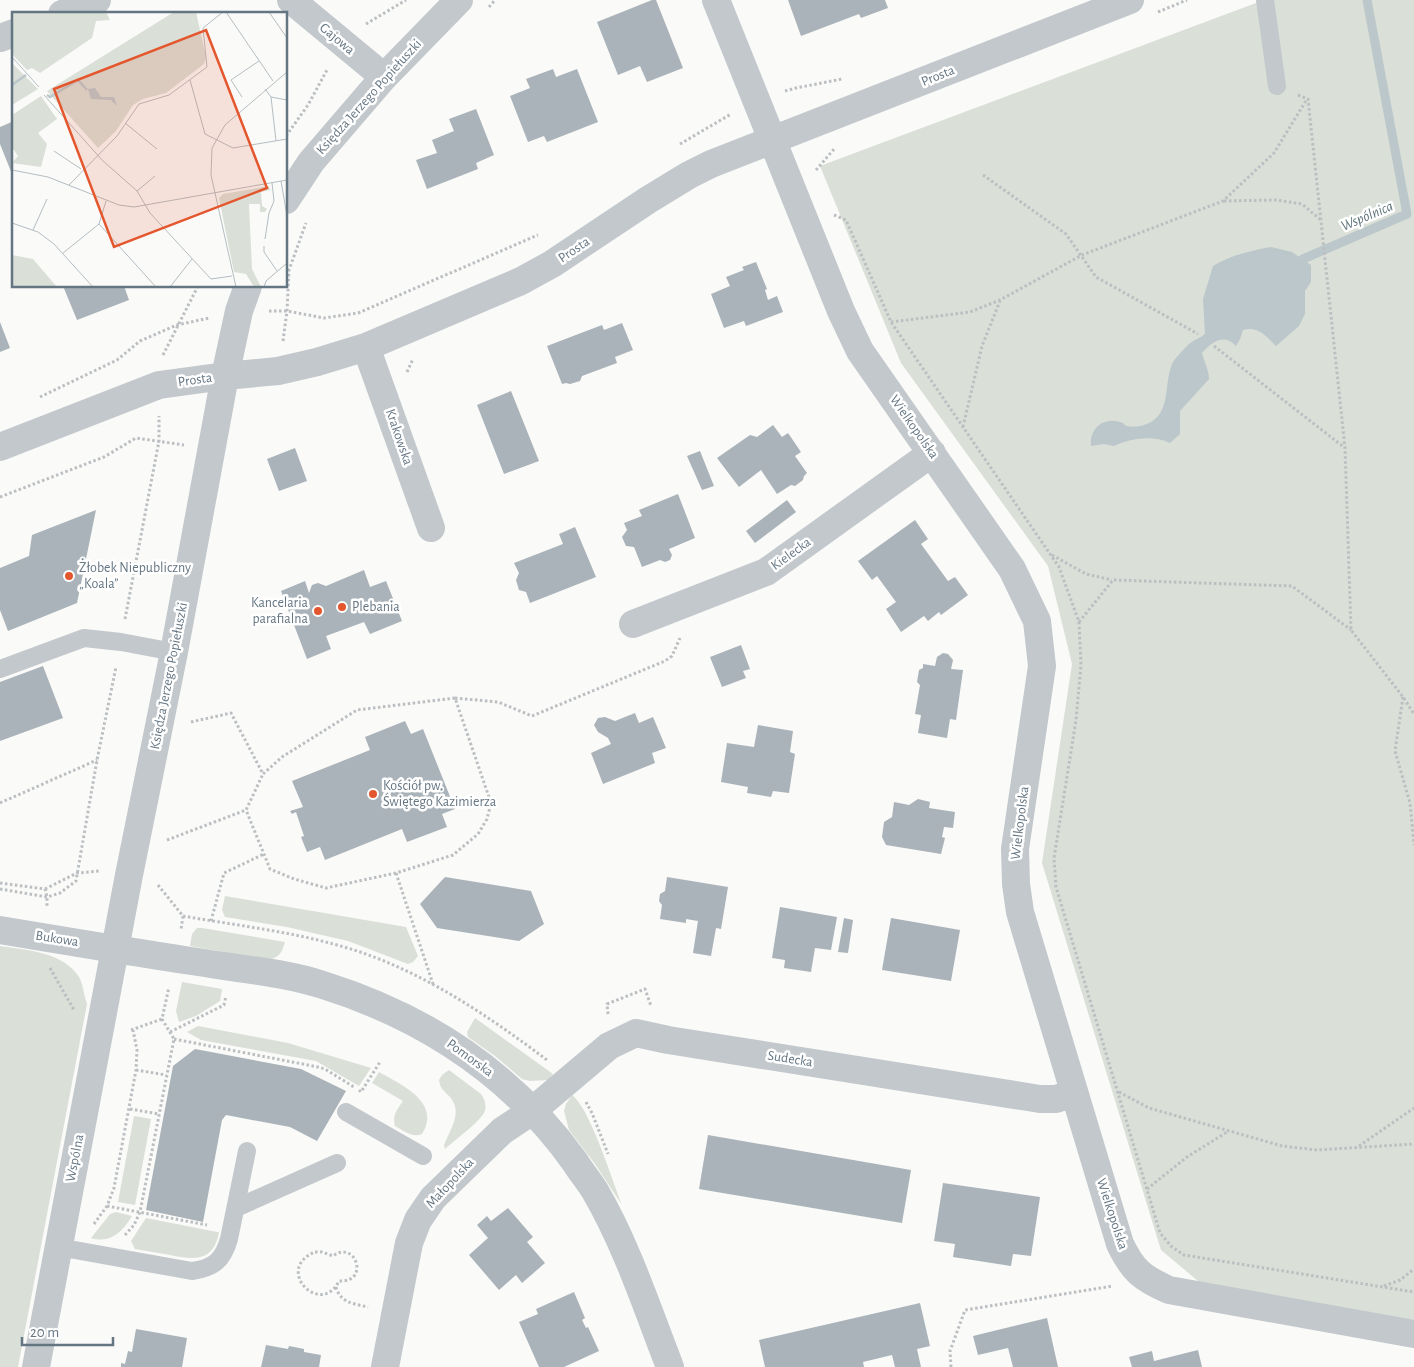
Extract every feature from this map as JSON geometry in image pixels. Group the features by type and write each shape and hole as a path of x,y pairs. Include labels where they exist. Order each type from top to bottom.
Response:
{"street":[{"path":"67,12 97,0"},
{"name":"Gajowa","path":"291,0 384,77"},
{"name":"Księdza Jerzego Popiełuszki","path":"288,197 311,162 384,77 459,0"},
{"path":"716,0 773,141"},
{"name":"Prosta","path":"0,447 159,385 278,371 317,362 366,347 521,281 552,264 648,200 711,164 1130,0"},
{"path":"0,38 12,34"},
{"name":"Wielkopolska","path":"773,141 841,311 860,351 1012,570 1037,621 1042,666 1015,849 1016,884 1020,912 1120,1244 1128,1260 1145,1279 1169,1290 1414,1334"},
{"name":"Księdza Jerzego Popiełuszki","path":"115,949 174,652 225,376 243,299"},
{"name":"Krakowska","path":"366,347 431,528"},
{"name":"Kielecka","path":"633,624 766,572 932,453"},
{"name":"Bukowa","path":"0,930 115,949"},
{"name":"Pomorska","path":"115,949 272,974 320,984 366,1000 420,1025 447,1041 502,1081 558,1139 588,1182 616,1230 670,1367"},
{"name":"Wspólna","path":"36,1367 115,949"},
{"name":"Sudecka","path":"532,1111 609,1046 636,1032 668,1040 1040,1099 1056,1098 1074,1093"},
{"name":"Małopolska","path":"385,1367 409,1244 418,1220 433,1198 487,1145 532,1111"}],"lane":[{"path":"1265,0 1277,86"},
{"path":"0,669 84,638 121,642 174,652"},
{"path":"346,1112 423,1156"},
{"path":"58,1247 192,1271 203,1270 214,1264 225,1253 247,1151"},
{"path":"236,1208 337,1163"}],"path":[{"path":"489,7 495,0"},
{"path":"675,147 724,117 758,102 796,88 843,79"},
{"path":"1277,86 1308,99"},
{"path":"1223,201 1274,153 1308,99"},
{"path":"1308,99 1346,448 1351,630"},
{"path":"983,175 1066,234 1096,277 1198,334"},
{"path":"891,322 970,312 1000,300 1082,255 1223,201 1276,200 1302,204 1322,221"},
{"path":"828,212 846,220 891,322 1058,567 1079,622 1081,665 1076,720 1054,858 1056,887 1160,1233 1172,1247 1184,1255 1414,1292"},
{"path":"278,371 287,311 289,270 304,226 310,217"},
{"path":"32,401 117,360 140,341 177,324 243,299 287,311 324,318 358,313 543,233"},
{"path":"963,427 982,346 1000,300"},
{"path":"1214,346 1346,448"},
{"path":"382,390 402,382 416,352"},
{"path":"0,496 104,458 136,438 159,442"},
{"path":"1049,553 1086,574 1113,580 1292,586 1351,630 1414,714"},
{"path":"1079,622 1113,580"},
{"path":"160,843 246,810 263,774 282,757 357,710 455,698 498,702 532,716 665,661 672,656 682,634"},
{"path":"1403,697 1395,751 1410,803 1414,845"},
{"path":"246,810 270,869 294,879 326,888 396,873 453,855 478,834 487,819 491,803 455,698"},
{"path":"198,720 231,713 263,774"},
{"path":"0,803 97,760"},
{"path":"212,921 224,873 264,854"},
{"path":"396,873 433,984"},
{"path":"0,889 47,897 60,893 76,882"},
{"path":"0,883 45,889 47,897 46,938"},
{"path":"107,1256 134,1226 140,1212 174,1039 162,1019 169,985"},
{"path":"605,1018 608,1013 606,1004 645,989 654,1011"},
{"path":"170,1032 224,1005 226,995"},
{"path":"93,1225 107,1206 114,1188 136,1070 137,1050 133,1030 162,1019"},
{"path":"174,1039 318,1067 325,1069 361,1092 380,1062"},
{"path":"136,1070 166,1075"},
{"path":"1118,1092 1149,1108 1282,1146 1317,1150 1414,1144"},
{"path":"1359,1147 1414,1108"},
{"path":"130,1109 159,1114"},
{"path":"1147,1189 1187,1157 1228,1132"},
{"path":"107,1206 231,1230"},
{"path":"336,1288 325,1294 307,1291 301,1284 298,1276 303,1260 315,1252 322,1252 333,1256 340,1252 352,1255 358,1267 353,1278 348,1281 339,1281 336,1288 337,1293 349,1303 371,1307"},
{"path":"1383,1286 1400,1280 1414,1269"},
{"path":"951,1367 950,1351 965,1310 1118,1285"}],"shaded area":[{"path":"1264,0 1414,0 1414,1320 1204,1286 1161,1250 1042,863 1072,664 1048,566 901,363 820,166"},
{"path":"1271,247 1292,252 1311,265 1311,282 1305,291 1305,314 1299,326 1276,346 1261,333 1248,329 1243,330 1236,346 1232,342 1223,340 1214,343 1206,349 1202,353 1209,379 1180,411 1180,434 1170,443 1142,438 1114,446 1104,444 1091,446 1092,434 1103,423 1108,421 1122,422 1129,427 1144,425 1156,418 1161,412 1166,397 1172,364 1189,344 1205,334 1203,299 1213,266 1234,256"},
{"path":"225,896 406,927 418,956 413,962 408,964 348,941 287,927 225,917 222,910"},
{"path":"197,928 285,942 280,954 269,960 190,946 192,934"},
{"path":"0,946 44,954 64,962 79,977 87,1004 18,1367 0,1367"},
{"path":"182,982 222,989 220,1001 196,1016 179,1022 176,1011"},
{"path":"475,1018 553,1074 548,1080 530,1081 522,1079 495,1056 468,1037 467,1032"},
{"path":"198,1026 288,1043 371,1068 359,1086 316,1061 201,1040 187,1032"},
{"path":"449,1070 481,1094 485,1108 484,1113 477,1122 445,1149 444,1145 456,1114 453,1102 441,1087 439,1080"},
{"path":"379,1072 407,1088 423,1103 427,1112 427,1123 422,1134 411,1135 395,1126 395,1116 403,1101 372,1083"},
{"path":"572,1095 586,1114 593,1129 622,1205 595,1164 569,1130 564,1111"},
{"path":"134,1116 151,1119 135,1205 118,1202"},
{"path":"116,1212 132,1216 125,1227 110,1238 91,1238 110,1214"},
{"path":"146,1218 219,1232 213,1249 202,1257 187,1258 135,1249 131,1241"}],"building":[{"path":"656,0 683,68 647,82 640,66 618,75 597,22"},
{"path":"788,0 885,0 888,8 861,18 859,14 801,36"},
{"path":"553,69 556,77 577,69 598,122 547,142 544,136 528,142 510,96 530,88 526,79"},
{"path":"476,109 494,155 476,163 478,169 427,189 416,160 437,153 432,140 454,131 449,119"},
{"path":"12,122 12,174 0,144 0,127"},
{"path":"756,262 767,289 765,290 768,300 777,296 783,312 746,326 744,321 724,328 711,294 730,286 726,277 744,270 742,267"},
{"path":"64,288 125,288 129,300 77,320"},
{"path":"0,322 10,348 0,352"},
{"path":"622,323 633,350 615,357 617,363 582,376 580,381 562,384 547,346 602,325 604,330"},
{"path":"511,391 539,461 504,474 477,405"},
{"path":"773,425 782,437 788,433 801,452 795,456 807,473 803,480 795,486 791,485 777,494 761,470 739,487 717,458 750,435 757,437"},
{"path":"295,448 307,481 279,491 267,459"},
{"path":"700,451 714,486 702,490 687,456"},
{"path":"678,494 695,538 669,549 672,555 670,560 665,562 660,560 642,567 634,547 626,546 622,537 627,530 624,523 642,516 639,510"},
{"path":"787,500 796,512 755,543 746,531"},
{"path":"96,510 77,603 8,631 0,610 0,568 29,556 32,535"},
{"path":"915,520 928,539 921,544 948,581 955,577 968,595 941,615 939,612 928,621 924,616 901,632 886,609 896,602 877,576 872,580 858,561"},
{"path":"575,527 596,577 530,603 526,592 519,590 516,580 519,573 514,563 563,544 559,534"},
{"name":"Plebania","path":"364,570 370,587 386,581 402,621 370,634 364,622 326,636 331,649 307,659 281,591 305,581 309,593 312,585 318,583 326,586"},
{"path":"741,645 750,669 743,671 746,678 722,687 710,657"},
{"path":"943,653 948,654 953,660 951,669 963,670 956,720 950,719 947,738 918,733 921,715 915,714 920,685 917,682 919,670 923,668 923,664 935,666 937,657"},
{"path":"43,666 63,718 0,741 0,682"},
{"path":"635,713 639,723 653,717 666,748 652,753 655,763 603,784 591,753 611,744 608,738 598,732 594,725 598,718 605,717 615,721"},
{"name":"Kościół pw. Świętego Kazimierza","path":"405,721 411,734 423,729 455,809 442,814 447,827 407,842 402,829 325,860 320,847 307,852 301,837 304,836 296,812 292,814 290,811 303,807 292,781 370,750 365,737"},
{"path":"758,725 793,731 790,752 795,754 789,793 773,791 771,797 747,793 748,787 721,782 727,743 754,747"},
{"path":"918,799 930,802 929,808 955,812 953,828 944,827 942,837 945,838 941,854 886,845 882,837 884,822 892,817 894,802 909,805"},
{"path":"445,877 531,891 544,924 519,941 437,928 420,904"},
{"path":"667,877 728,887 721,929 716,928 711,956 693,953 698,921 686,919 686,923 660,919 662,905 659,901 660,894 665,891"},
{"path":"780,907 837,917 831,950 815,948 811,972 784,968 785,960 772,958"},
{"path":"844,918 853,920 848,953 838,952"},
{"path":"891,918 960,930 951,981 882,970"},
{"path":"195,1049 301,1069 346,1091 317,1141 290,1127 226,1115 222,1120 203,1222 146,1210 173,1066"},
{"path":"708,1135 911,1170 902,1223 699,1189"},
{"path":"943,1183 1040,1197 1031,1256 1013,1254 1011,1266 953,1257 955,1244 934,1241"},
{"path":"508,1208 533,1237 527,1242 545,1263 522,1283 516,1275 499,1290 469,1255 488,1238 477,1225 487,1216 491,1221"},
{"path":"574,1292 585,1318 582,1320 586,1328 588,1327 599,1351 564,1367 539,1367 519,1322 538,1314 536,1309"},
{"path":"920,1303 930,1346 917,1349 921,1367 895,1367 892,1355 863,1362 864,1367 765,1367 759,1340"},
{"path":"1047,1318 1058,1367 1013,1367 1008,1348 978,1355 973,1336"},
{"path":"136,1329 187,1338 182,1367 121,1367 121,1363 125,1364 128,1351 132,1352"},
{"path":"266,1345 288,1349 289,1346 304,1349 304,1352 321,1355 319,1367 261,1367"},
{"path":"1198,1350 1202,1367 1132,1367 1129,1357 1152,1351 1154,1361"}],"waterway":[{"name":"Wspólnica","path":"1303,259 1407,214 1367,0"}],"place":[{"name":"Żłobek Niepubliczny „Koala”","path":"69,576"},
{"name":"Plebania","path":"342,607"},
{"name":"Kancelaria parafialna","path":"318,611"},
{"name":"Kościół pw. Świętego Kazimierza","path":"373,794"}]}
